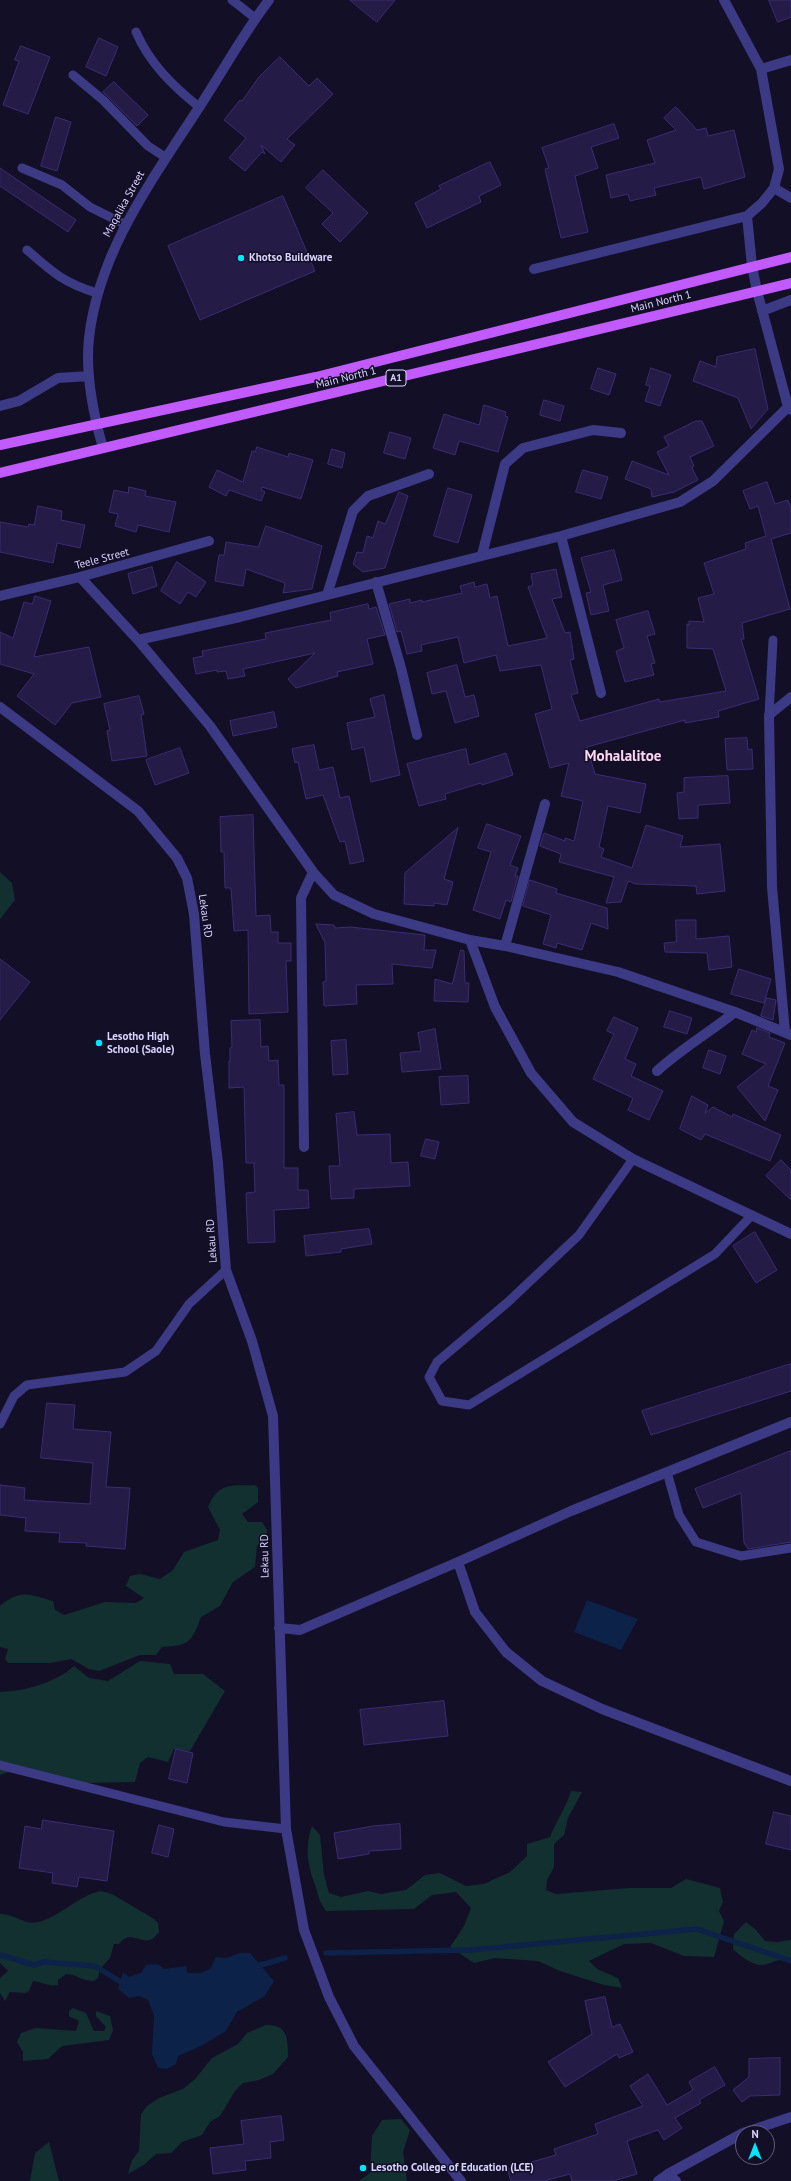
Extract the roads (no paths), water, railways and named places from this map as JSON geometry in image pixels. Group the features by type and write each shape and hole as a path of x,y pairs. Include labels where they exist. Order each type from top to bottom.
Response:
{"main road":[{"name":"Main North 1","path":"0,445 316,376 791,257"},
{"name":"Main North 1","path":"0,473 791,283"}],"street":[{"name":"Maqalika Street","path":"103,448 96,423 88,376 88,339 97,293 110,256 165,157 199,107 255,18 269,0"},
{"path":"534,270 747,216 762,203 774,188 779,169 761,69 724,0"},
{"path":"761,69 791,60"},
{"path":"774,188 791,198"},
{"path":"138,640 240,617 562,536 680,502 713,481 790,409 757,291 752,266 747,216"},
{"path":"762,311 791,300"},
{"path":"0,406 19,401 58,378 88,376"},
{"path":"482,555 505,464 523,448 593,430 621,433"},
{"path":"327,595 353,511 368,496 429,474"},
{"path":"562,536 601,693"},
{"name":"Teele Street","path":"0,596 80,577 209,541"},
{"path":"80,577 138,640 210,726 313,872 334,895 374,914 470,940 505,946 618,972 735,1012 788,1033 772,887 769,715 791,697"},
{"path":"376,582 401,668 417,735"},
{"name":"Lekau RD","path":"0,707 138,811 177,858 186,878 194,914 205,1054 218,1163 226,1270 240,1303 273,1416 286,1829 304,1930 329,1997 354,2046 461,2181"},
{"path":"505,946 545,804"},
{"path":"304,1147 301,898 313,872"},
{"path":"470,940 495,1007 531,1073 573,1122 633,1159 791,1234"},
{"path":"657,1071 671,1058 712,1031 735,1012"},
{"path":"279,1628 300,1630 458,1562 552,1518 791,1422"},
{"path":"458,1562 475,1612 506,1652 542,1681 602,1710 791,1781"},
{"path":"767,2125 791,2117"},
{"path":"658,2181 735,2137"},
{"path":"668,2174 676,2181"}],"lane":[{"path":"232,0 255,18"},
{"path":"136,32 148,57 172,85 199,107"},
{"path":"73,75 103,100 148,146 165,157"},
{"path":"22,168 62,185 90,206 126,225"},
{"path":"26,250 58,277 81,288 97,293"},
{"path":"769,715 773,640"},
{"path":"633,1159 579,1235 508,1302 437,1362 429,1377 442,1401 469,1406 715,1254 752,1215"},
{"path":"0,1424 14,1396 27,1385 125,1372 156,1351 189,1304 226,1270"},
{"path":"667,1472 679,1515 696,1542 741,1556 791,1548"},
{"path":"0,1765 224,1822 286,1829"}],"water":[{"path":"587,1600 638,1619 621,1650 574,1632"},
{"path":"240,1953 250,1953 274,1981 265,1996 237,2012 226,2031 201,2046 178,2056 176,2064 167,2069 158,2068 152,2054 154,2015 148,2000 139,1996 129,1998 118,1989 123,1972 129,1977 141,1973 146,1965 158,1964 164,1969 186,1966 187,1973 200,1973 210,1969 216,1957 226,1958"}],"waterway":[{"path":"326,1953 470,1950 697,1929 791,1961"},
{"path":"0,1955 34,1965 44,1962 95,1966 121,1982 127,1982"},
{"path":"254,1967 285,1958"}],"place":[{"name":"Khotso Buildware","path":"241,258"},
{"name":"Lesotho High School (Saole)","path":"99,1043"},
{"name":"Lesotho College of Education (LCE)","path":"363,2168"}],"district":[{"name":"Mohalalitoe","path":"623,757"}]}
